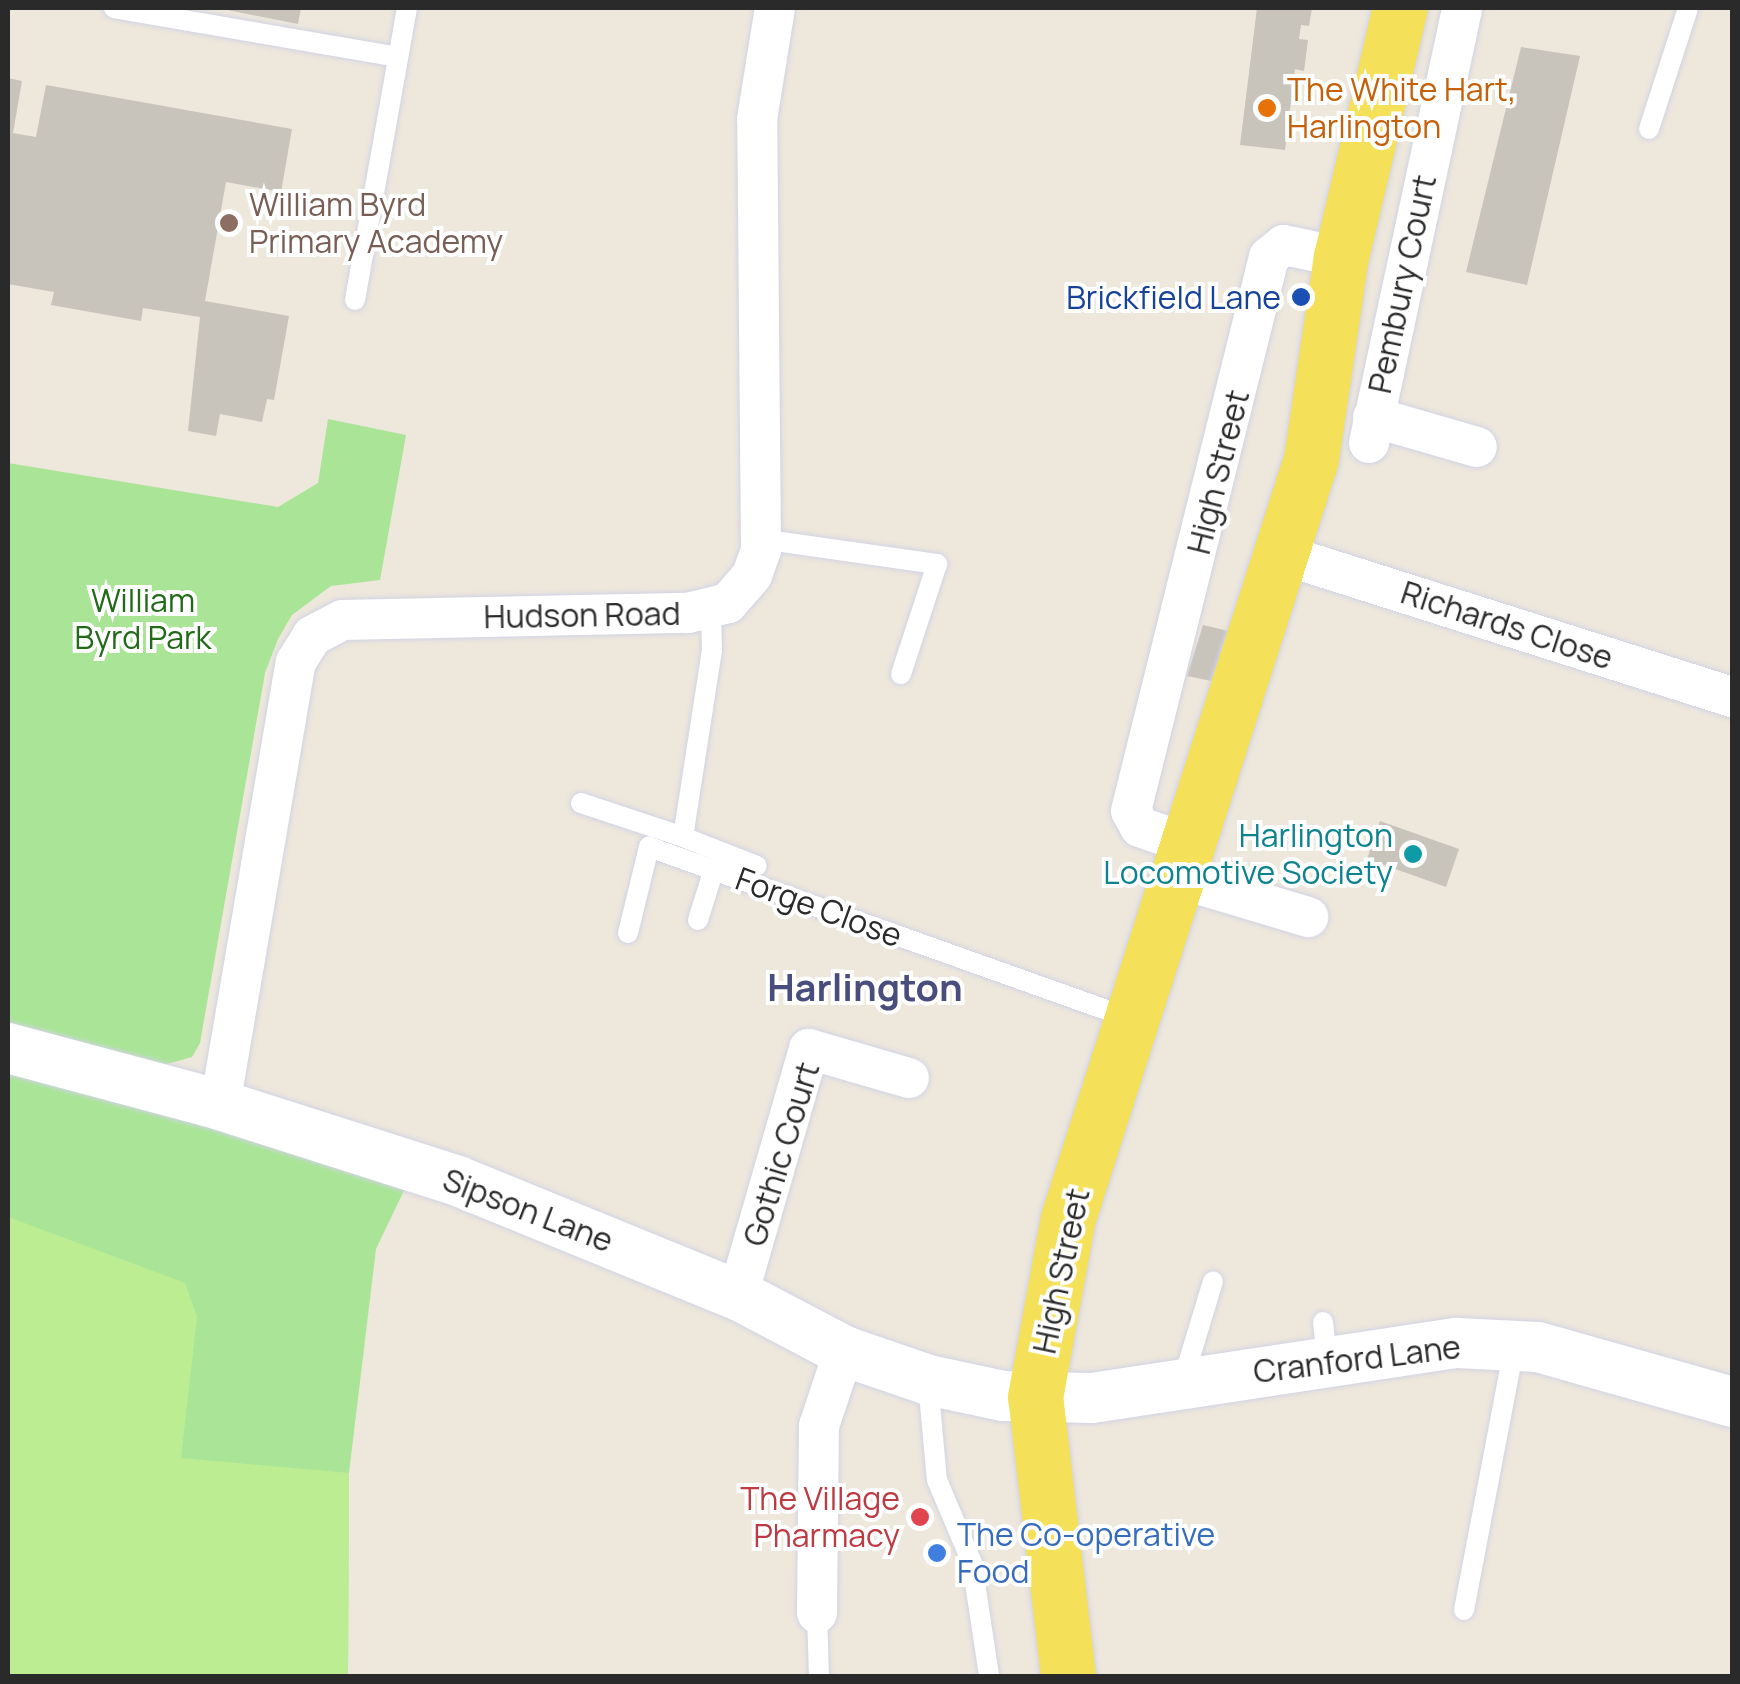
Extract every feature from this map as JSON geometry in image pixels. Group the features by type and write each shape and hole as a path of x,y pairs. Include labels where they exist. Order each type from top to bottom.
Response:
{"main road":[{"name":"High Street","path":"1068,1676 1036,1397 1068,1218 1311,459 1342,257 1400,8"}],"street":[{"name":"Hudson Road","path":"220,1106 296,662 312,636 342,620 711,610 728,603 752,576 760,539 757,119 775,8"},
{"name":"Pembury Court","path":"1462,8 1371,430 1476,447"},
{"name":"High Street","path":"1308,917 1183,861 1140,827 1131,811 1268,257 1284,245 1342,257"},
{"name":"Richards Close","path":"1281,554 1732,696"},
{"name":"Sipson Lane","path":"8,1048 220,1106 458,1181 738,1295 844,1352 928,1380 1036,1397"},
{"name":"Gothic Court","path":"738,1295 808,1048 909,1078"},
{"name":"Cranford Lane","path":"1036,1397 1092,1398 1182,1384 1325,1341 1515,1346 1732,1402"},
{"path":"817,1612 819,1426 844,1352"}],"lane":[{"path":"114,8 398,58"},
{"path":"355,300 408,8"},
{"path":"1650,130 1688,8"},
{"path":"760,539 937,564 901,674"},
{"path":"682,837 712,650 711,610"},
{"path":"581,802 757,866"},
{"name":"Forge Close","path":"628,932 649,847 1129,1018"},
{"path":"698,920 714,870"},
{"path":"1182,1384 1213,1282"},
{"path":"1464,1610 1515,1346"},
{"path":"928,1380 938,1480 972,1564 989,1676"},
{"path":"817,1612 818,1676"}],"green space":[{"name":"William Byrd Park","path":"328,419 406,435 380,580 331,586 292,615 278,639 265,673 200,1043 192,1057 164,1065 8,1022 8,463 278,507 318,483"},
{"path":"8,1068 409,1180 376,1249 349,1473 348,1676 8,1676"},
{"path":"8,1217 185,1283 197,1317 181,1458 349,1473 348,1676 8,1676"}],"building":[{"path":"217,8 301,8 298,24"},
{"name":"The White Hart, Harlington","path":"1257,8 1312,8 1309,26 1301,25 1299,39 1308,40 1304,71 1295,69 1285,150 1240,145"},
{"path":"1521,47 1580,56 1527,285 1466,272"},
{"path":"8,78 22,81 13,133 36,137 46,85 292,129 281,192 226,182 205,301 289,316 274,400 267,399 262,422 220,414 216,436 188,431 200,317 143,308 141,321 51,305 54,292 8,284"},
{"path":"1203,625 1237,633 1221,683 1187,676"},
{"name":"Harlington Locomotive Society","path":"1380,821 1459,849 1446,887 1367,859"}],"place":[{"name":"The White Hart, Harlington","path":"1267,108"},
{"name":"William Byrd Primary Academy","path":"229,223"},
{"name":"Brickfield Lane","path":"1301,297"},
{"name":"Harlington Locomotive Society","path":"1413,854"},
{"name":"The Village Pharmacy","path":"920,1517"},
{"name":"The Co-operative Food","path":"937,1553"}],"district":[{"name":"Harlington","path":"865,987"}]}
